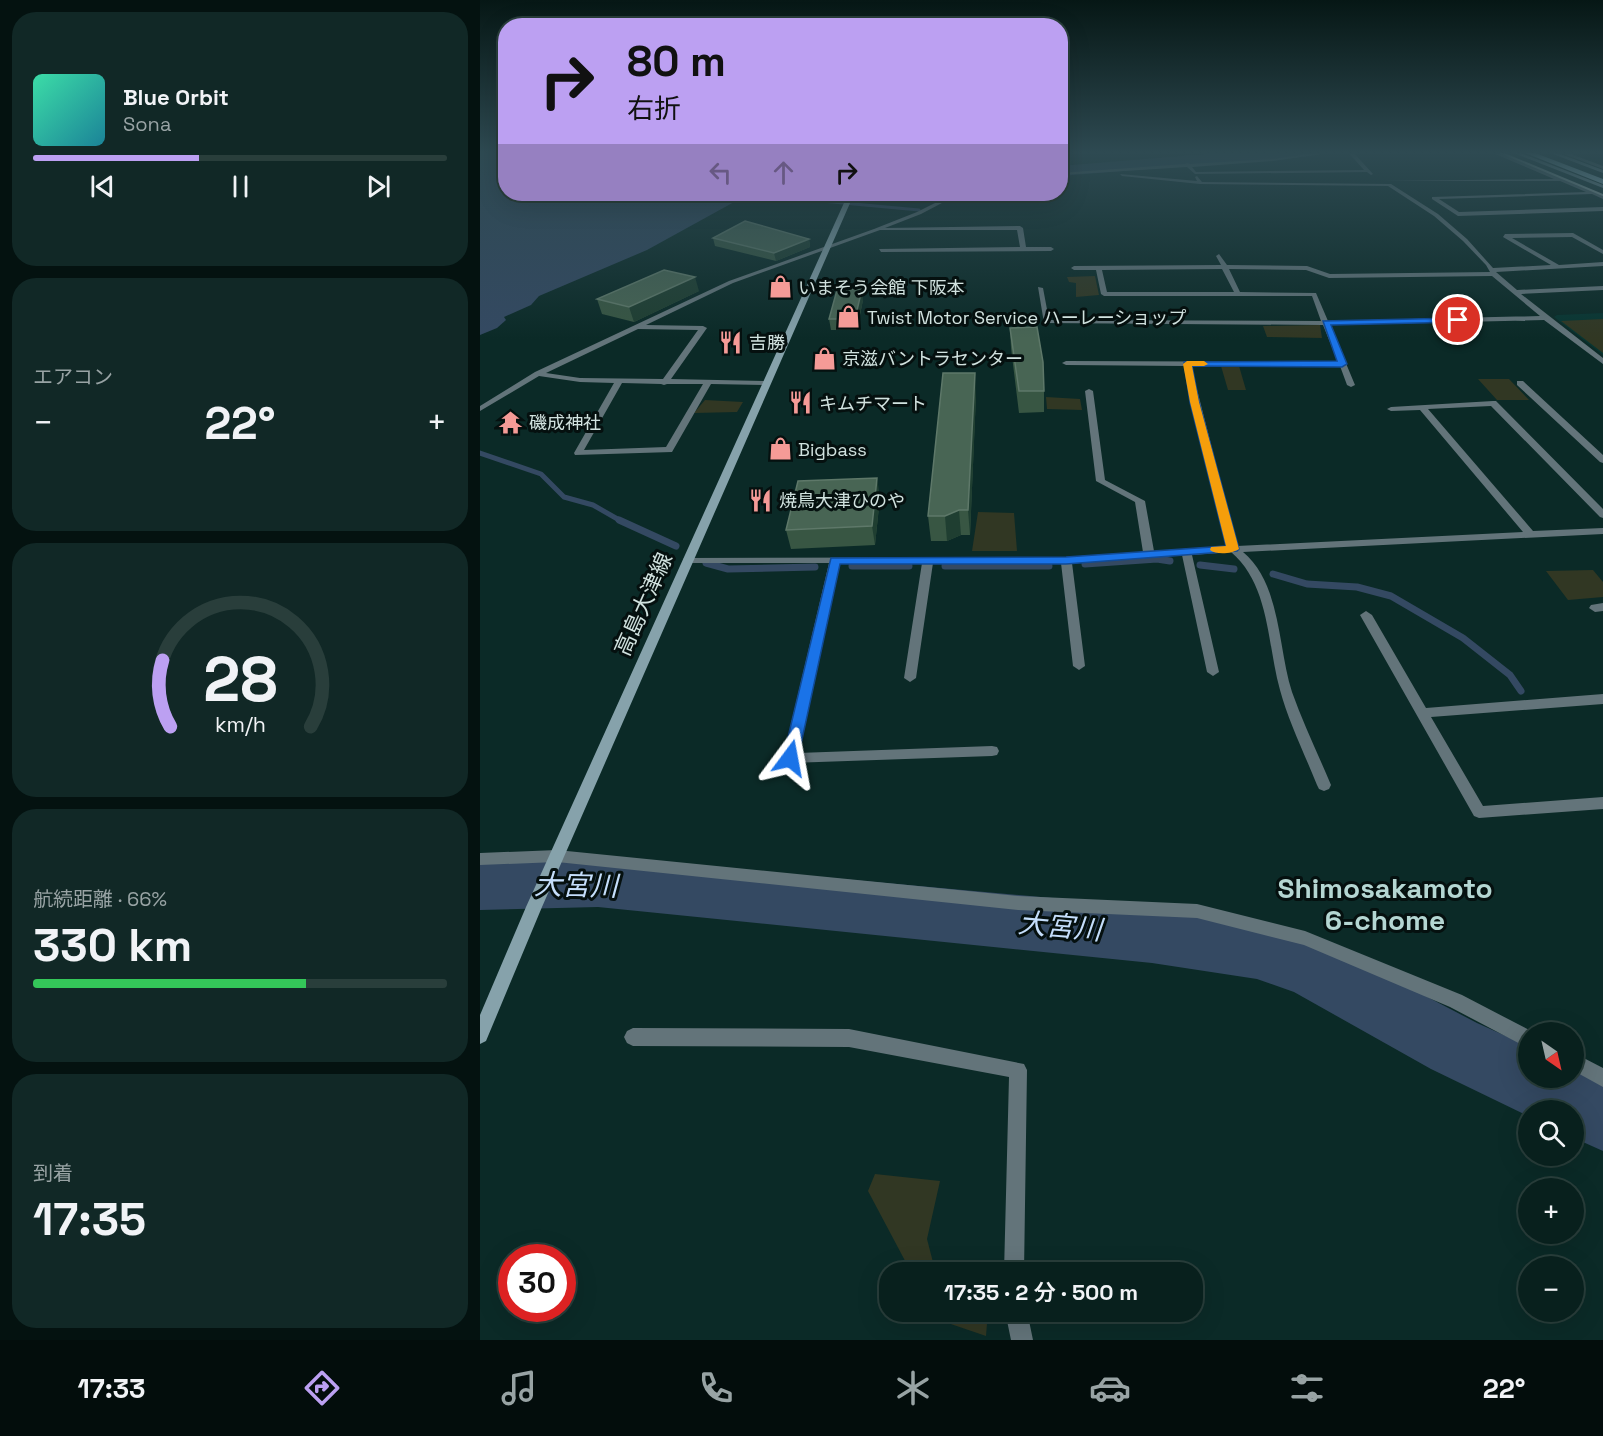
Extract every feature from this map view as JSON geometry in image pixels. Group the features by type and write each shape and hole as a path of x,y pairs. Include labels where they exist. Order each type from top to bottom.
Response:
{"main road":[{"name":"高島大津線","path":"480,1035 534,907 843,214"}],"street":[{"path":"480,409 538,374 731,282 918,214"},
{"path":"1436,215 1472,214"},
{"path":"1436,215 1465,240 1488,264 1492,272 1603,362"},
{"path":"876,230 1020,228 1023,249"},
{"path":"1557,266 1505,236 1573,235 1603,252"},
{"path":"881,250 891,252 1051,249"},
{"path":"1219,256 1238,294"},
{"path":"1074,268 1307,268 1329,276 1492,272 1603,264"},
{"path":"1099,268 1104,294 1314,294 1351,385"},
{"path":"1040,288 1046,322 1326,323 1546,318"},
{"path":"1517,292 1603,288"},
{"path":"635,327 703,328 664,382"},
{"path":"1066,363 1342,364"},
{"path":"1187,364 1194,402 1233,549 1244,558 1258,579 1270,612 1286,691 1324,785"},
{"path":"538,374 580,380 766,383"},
{"path":"619,381 578,453 669,450 708,383"},
{"path":"1520,383 1603,460"},
{"path":"1089,392 1101,481 1140,501 1149,555"},
{"path":"1391,409 1494,404 1603,515"},
{"path":"1422,407 1531,535"},
{"path":"688,560 1066,560 1233,549 1603,531"},
{"path":"1186,552 1213,672"},
{"path":"835,560 790,758 992,751"},
{"path":"910,678 928,560"},
{"path":"1066,560 1079,666"},
{"path":"1366,615 1479,812 1603,803"},
{"path":"1422,712 1603,699"},
{"path":"480,859 555,860 1018,903 1197,911 1305,938 1456,1001 1518,1034"},
{"path":"633,1037 849,1038 1018,1070 1014,1262"},
{"path":"1584,1068 1603,1078"},
{"path":"1018,1322 1022,1340"}],"shaded area":[{"path":"480,214 713,214 647,250 539,296 531,305 504,317 506,320 497,328 480,335"},
{"path":"1603,313 1603,355 1554,317 1557,315"}],"green space":[{"path":"1095,276 1099,295 1076,297 1076,283 1069,282 1067,277"},
{"path":"1603,319 1603,353 1561,321"},
{"path":"1320,325 1322,338 1267,337 1263,326"},
{"path":"1221,366 1239,366 1246,390 1228,390"},
{"path":"1478,379 1509,379 1529,400 1497,400"},
{"path":"1046,397 1080,399 1082,410 1047,409"},
{"path":"705,400 743,402 737,412 694,413"},
{"path":"978,512 1014,513 1017,551 972,551"},
{"path":"1593,570 1603,582 1603,597 1568,600 1546,571"},
{"path":"875,1174 940,1181 927,1239 933,1262 906,1262 868,1191"},
{"path":"945,1322 987,1322 986,1336"}],"building":[{"path":"745,221 809,239 774,253 713,238"},
{"path":"664,270 695,277 629,307 597,299"},
{"path":"862,289 855,319 829,319 837,290"},
{"path":"1037,327 1043,362 1044,391 1019,391 1010,328"},
{"path":"943,373 975,373 968,510 959,510 945,516 928,516"},
{"path":"877,478 872,526 786,530 798,481"}],"waterway":[{"path":"480,453 541,474 564,497 593,505 620,521"},
{"path":"620,521 676,546"},
{"path":"1085,564 1157,559 1170,561"},
{"path":"706,563 728,569 815,567"},
{"path":"1200,565 1234,569"},
{"path":"852,566 909,566"},
{"path":"945,566 1049,566"},
{"path":"1273,574 1307,584 1357,587 1391,596 1463,638 1510,675 1521,691"},
{"name":"大宮川","path":"480,885 598,882 1152,935 1257,950 1312,969 1454,1046 1603,1116"}],"slow traffic":[{"path":"1204,364 1187,364 1194,402 1233,549 1215,550"}],"place":[{"name":"いまそう会館 下阪本","path":"780,287"},
{"name":"Twist Motor Service ハーレーショップ","path":"849,317"},
{"name":"吉勝","path":"731,342"},
{"name":"京滋バントラセンター","path":"824,358"},
{"name":"キムチマート","path":"801,403"},
{"name":"磯成神社","path":"511,422"},
{"name":"Bigbass","path":"780,449"},
{"name":"焼鳥大津ひのや","path":"761,500"}],"district":[{"name":"Shimosakamoto 6-chome","path":"1385,904"}],"route":[{"path":"790,758 835,560 1066,560 1233,549 1194,402 1187,364 1342,364 1326,323 1458,320"}]}
